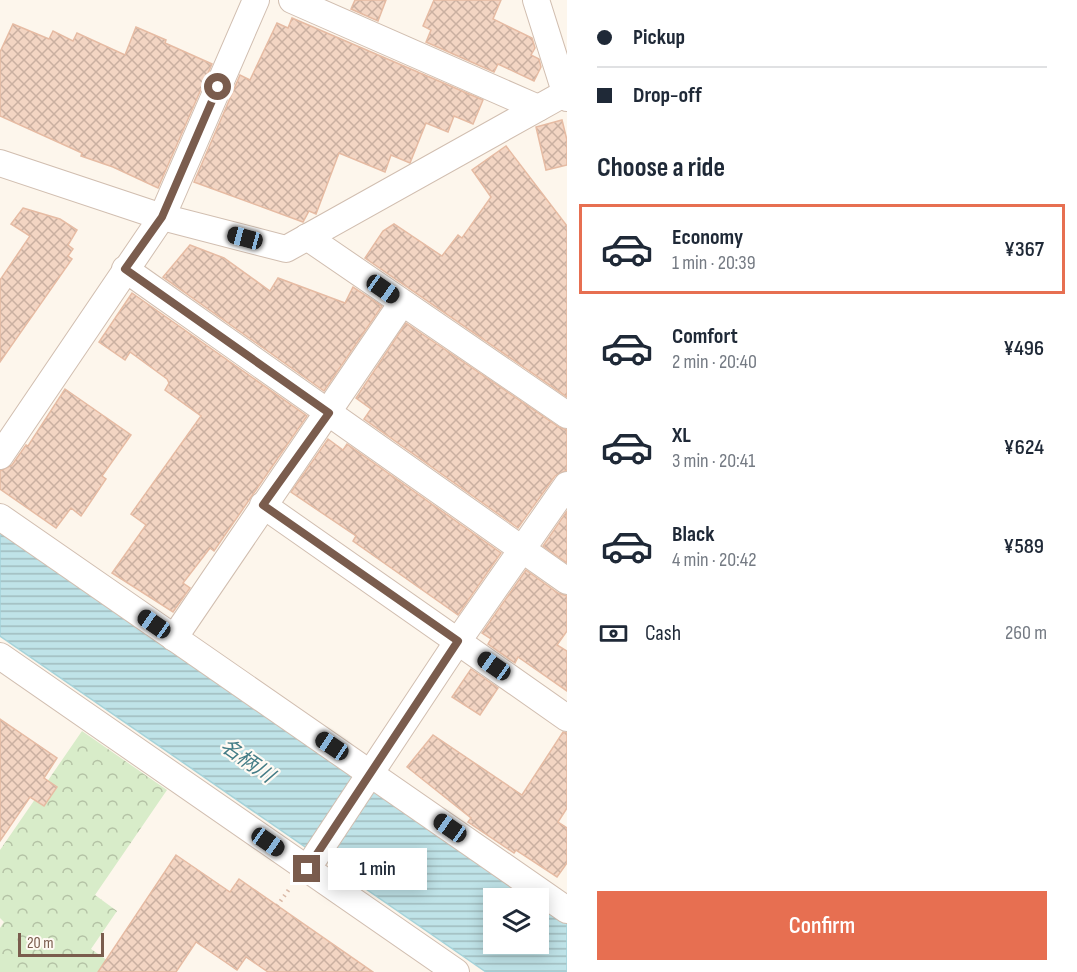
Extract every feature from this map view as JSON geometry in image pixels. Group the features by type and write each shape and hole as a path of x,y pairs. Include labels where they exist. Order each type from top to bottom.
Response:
{"street":[{"path":"0,456 162,217 256,0"},
{"path":"292,0 538,108"},
{"path":"0,163 162,217 286,249 567,94 536,0"},
{"path":"307,237 567,416"},
{"path":"125,269 567,581"},
{"path":"174,638 402,303"},
{"path":"301,874 458,641 567,485"},
{"path":"263,505 567,718"},
{"path":"0,517 567,910"},
{"path":"0,656 301,874 456,972"}],"path":[{"path":"277,906 301,874"}],"green space":[{"path":"82,731 167,790 95,895 117,911 91,949 124,972 0,972 0,928 4,922 0,918 0,850"}],"water":[{"name":"名柄川","path":"0,528 523,888 483,888 483,954 549,954 549,906 567,919 567,972 486,972 0,636"}],"building":[{"path":"355,0 386,0 378,21 351,9"},
{"path":"434,0 501,0 493,19 532,38 535,48 531,55 539,59 541,67 534,81 498,64 494,72 426,42 431,30 423,26"},
{"path":"292,18 483,100 473,124 454,116 448,132 426,123 410,163 391,155 385,172 339,153 316,214 309,211 303,222 194,182 240,75 250,80 277,23 288,28"},
{"path":"13,24 49,39 53,31 73,41 77,33 125,55 136,27 212,64 158,188 113,167 81,156 82,153 0,116 0,52"},
{"path":"562,120 567,140 567,165 546,170 536,127"},
{"path":"506,146 567,226 567,397 365,258 383,231 394,224 442,256 458,235 462,238 491,197 472,170"},
{"path":"23,208 60,219 77,230 68,245 73,249 68,256 72,259 0,362 0,280 30,236 11,224"},
{"path":"190,245 224,258 270,291 278,278 345,303 353,287 382,306 324,391 163,277"},
{"path":"132,293 307,416 214,551 210,548 183,583 190,588 173,612 112,573 146,525 131,514 201,416 165,390 169,383 167,379 130,352 125,360 99,342"},
{"path":"406,323 559,427 567,430 567,470 555,476 518,528 364,419 371,409 356,398"},
{"path":"65,389 131,435 102,476 106,479 81,516 71,508 56,528 0,489 0,471 12,465 26,445 28,446"},
{"path":"328,439 343,450 347,444 501,553 458,615 353,541 356,536 291,492"},
{"path":"567,511 567,563 543,546"},
{"path":"526,570 558,593 567,596 567,631 557,645 567,651 567,691 518,657 515,663 488,644 491,639 482,633"},
{"path":"471,669 498,688 480,715 452,697"},
{"path":"0,719 57,758 44,778 57,787 44,806 30,797 0,841"},
{"path":"563,732 567,733 567,808 558,822 567,828 567,863 557,877 516,850 514,853 468,822 471,818 407,767 433,735 522,795"},
{"path":"176,855 230,892 239,879 373,972 268,972 246,957 237,970 196,942 176,972 98,972"}],"route":[{"path":"218,87 162,217 125,269 329,413 263,505 458,641 307,869"}]}
